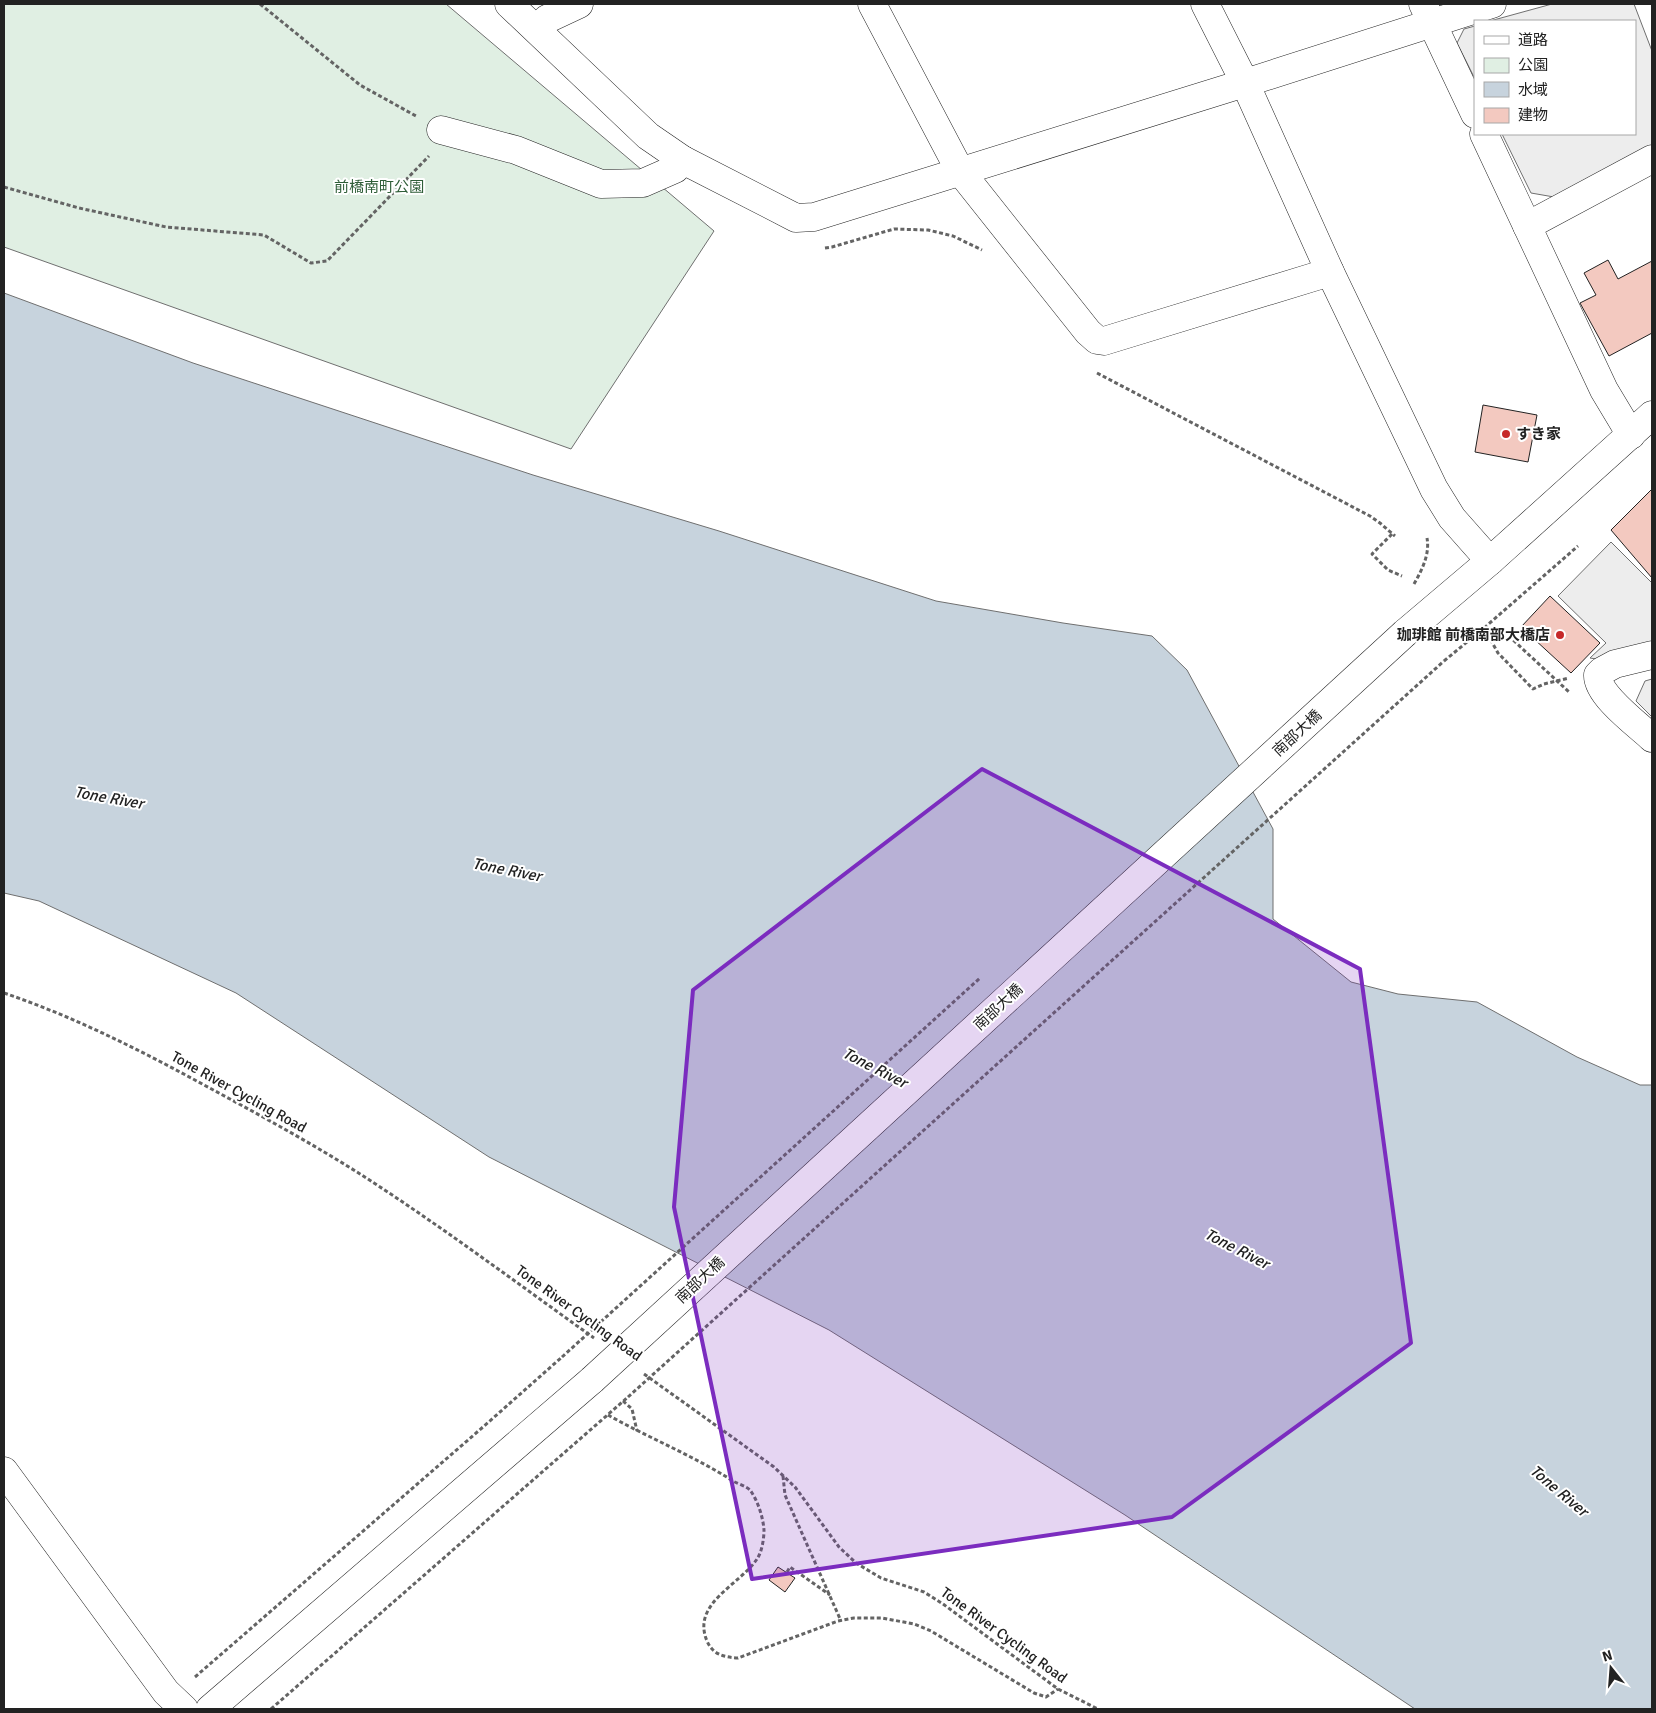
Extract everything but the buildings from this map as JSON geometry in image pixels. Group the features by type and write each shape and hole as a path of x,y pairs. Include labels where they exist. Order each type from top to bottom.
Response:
{"street":[{"path":"510,4 648,136 683,160 796,218 814,217 1245,83 1428,14 1492,4"},
{"path":"537,29 548,19 579,4"},
{"path":"872,4 960,171 1088,332 1097,340 1104,341 1330,272"},
{"path":"1205,4 1245,83 1330,272 1434,489 1452,518 1490,561"},
{"path":"1428,14 1474,112"},
{"path":"441,130 516,150 601,184 643,182 675,169 683,160"},
{"path":"1484,135 1604,390 1630,435"},
{"path":"1527,226 1652,159"},
{"name":"南部大橋","path":"210,1709 592,1380 1406,633 1490,561 1652,415"},
{"path":"1652,654 1608,667 1598,676 1597,681 1611,701 1652,738"},
{"path":"4,1471 166,1692 178,1703"}],"path":[{"path":"4,187 79,208 166,227 264,235 311,263 326,261 436,149 441,130 360,85 260,4"},
{"path":"1231,442 1380,523 1394,535 1372,554 1388,570 1402,576"},
{"path":"1411,590 1423,568 1428,546 1427,535"},
{"path":"271,1709 608,1415 1444,661 1578,546"},
{"path":"1484,628 1498,652 1533,689 1544,684 1569,678"},
{"path":"178,1703 983,975"},
{"name":"Tone River Cycling Road","path":"4,993 29,1001 137,1049 260,1115 373,1182 477,1254 598,1342"},
{"name":"Tone River Cycling Road","path":"639,1371 774,1467 795,1487 839,1547 856,1563 881,1578 924,1592 1058,1688 1098,1709"},
{"path":"623,1401 632,1409 637,1431"},
{"path":"608,1415 718,1471 748,1489 759,1508 764,1530 758,1558 710,1606 704,1621 707,1641 715,1652 723,1656 738,1658 841,1621 875,1617 914,1624 931,1631 1034,1693 1046,1697 1058,1688"},
{"path":"783,1475 786,1495 841,1621"},
{"path":"787,1572 790,1567 830,1595"}],"highlighted area":[{"path":"982,769 1360,969 1411,1343 1172,1517 752,1579 674,1207 693,990"}],"green space":[{"name":"前橋南町公園","path":"4,4 446,4 714,231 571,449 4,247"}],"shaded area":[{"path":"1552,4 1634,4 1652,51 1652,148 1554,197 1531,193 1502,135 1636,135 1636,20 1494,20"},
{"path":"1474,26 1474,77 1457,43 1464,29"},
{"path":"1611,542 1652,583 1652,645 1602,660 1590,658 1606,643 1558,596"},
{"path":"1652,679 1652,717 1636,701 1645,681"}],"water":[{"name":"Tone River","path":"4,293 193,363 533,475 719,531 936,601 1152,636 1187,670 1273,829 1273,919 1351,982 1398,994 1477,1002 1577,1057 1640,1085 1652,1085 1652,1709 1415,1709 1125,1515 829,1330 489,1157 236,993 39,901 4,893"}],"place":[{"name":"すき家","path":"1506,434"},
{"name":"珈琲館 前橋南部大橋店","path":"1560,635"}]}
